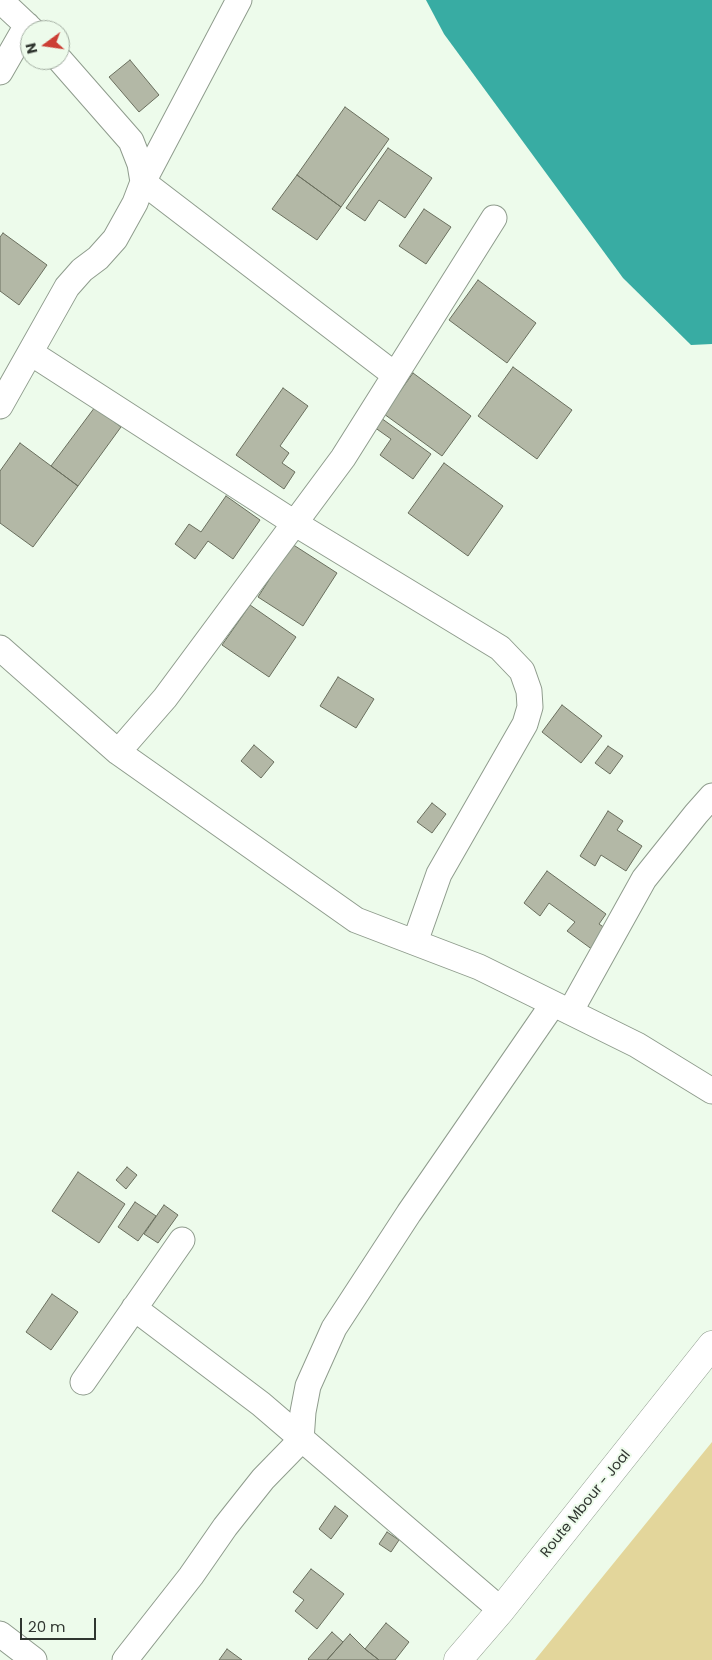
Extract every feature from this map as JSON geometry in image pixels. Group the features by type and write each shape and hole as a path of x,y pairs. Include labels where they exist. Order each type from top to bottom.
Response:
{"main road":[{"name":"Route Mbour - Joal","path":"458,1660 501,1610 712,1345"}],"street":[{"path":"0,0 21,20"},
{"path":"0,406 67,287 115,239 239,0"},
{"path":"0,72 20,42"},
{"path":"69,70 131,142 140,164 143,182 395,375"},
{"path":"118,752 165,698 344,458 494,218"},
{"path":"31,353 296,524 500,648 522,672 529,691 530,707 525,724 439,874 415,942"},
{"path":"0,648 118,752 356,920 479,967 638,1045 712,1091"},
{"path":"125,1660 191,1576 224,1527 263,1479 302,1440 303,1412 308,1386 334,1328 409,1213 562,1008 644,879 712,796"},
{"path":"82,1382 182,1240"},
{"path":"134,1308 261,1404 501,1610"},
{"path":"0,1634 34,1660"}],"shaded area":[{"path":"712,1442 712,1660 535,1660"}],"water":[{"path":"426,0 712,0 712,344 691,345 623,278 444,34"}],"building":[{"path":"130,60 159,95 139,112 109,77"},
{"path":"345,107 389,139 341,207 297,175"},
{"path":"388,148 432,178 405,218 379,200 365,221 346,208"},
{"path":"297,175 341,207 317,240 272,209"},
{"path":"424,209 451,227 426,264 399,246"},
{"path":"3,233 47,265 19,305 0,291 0,237"},
{"path":"478,280 536,323 507,363 449,320"},
{"path":"513,367 572,410 537,459 478,416"},
{"path":"413,373 471,416 442,456 384,414"},
{"path":"283,388 308,406 280,446 289,453 282,463 295,472 284,489 236,455"},
{"path":"95,407 121,427 78,486 51,466"},
{"path":"381,418 431,454 413,479 380,455 391,439 374,427"},
{"path":"20,443 78,486 33,547 0,523 0,471"},
{"path":"444,463 503,506 468,556 408,513"},
{"path":"226,496 260,520 233,559 208,541 195,559 175,544 189,524 201,532"},
{"path":"292,544 337,573 303,626 258,597"},
{"path":"250,605 296,637 269,677 222,645"},
{"path":"338,677 374,699 356,728 320,706"},
{"path":"562,705 602,736 581,763 542,732"},
{"path":"254,745 274,762 261,778 241,761"},
{"path":"608,746 623,756 610,774 595,763"},
{"path":"432,803 446,814 432,833 417,822"},
{"path":"608,811 623,821 617,830 642,846 626,871 601,855 595,866 580,856"},
{"path":"547,871 606,914 599,924 608,930 593,950 567,931 575,922 549,903 540,916 524,903"},
{"path":"127,1167 137,1175 126,1189 116,1180"},
{"path":"78,1172 125,1204 99,1243 52,1211"},
{"path":"135,1202 156,1216 138,1241 118,1227"},
{"path":"164,1205 178,1215 158,1243 144,1234"},
{"path":"52,1294 78,1312 51,1350 26,1332"},
{"path":"335,1506 348,1516 331,1539 319,1529"},
{"path":"387,1532 399,1540 391,1552 379,1544"},
{"path":"311,1569 344,1594 317,1629 295,1611 304,1600 293,1592"},
{"path":"386,1623 409,1642 395,1660 379,1660 365,1649"},
{"path":"332,1632 343,1642 327,1660 309,1660 308,1659"},
{"path":"350,1634 365,1649 379,1660 327,1660"},
{"path":"227,1649 242,1660 219,1660"}]}
